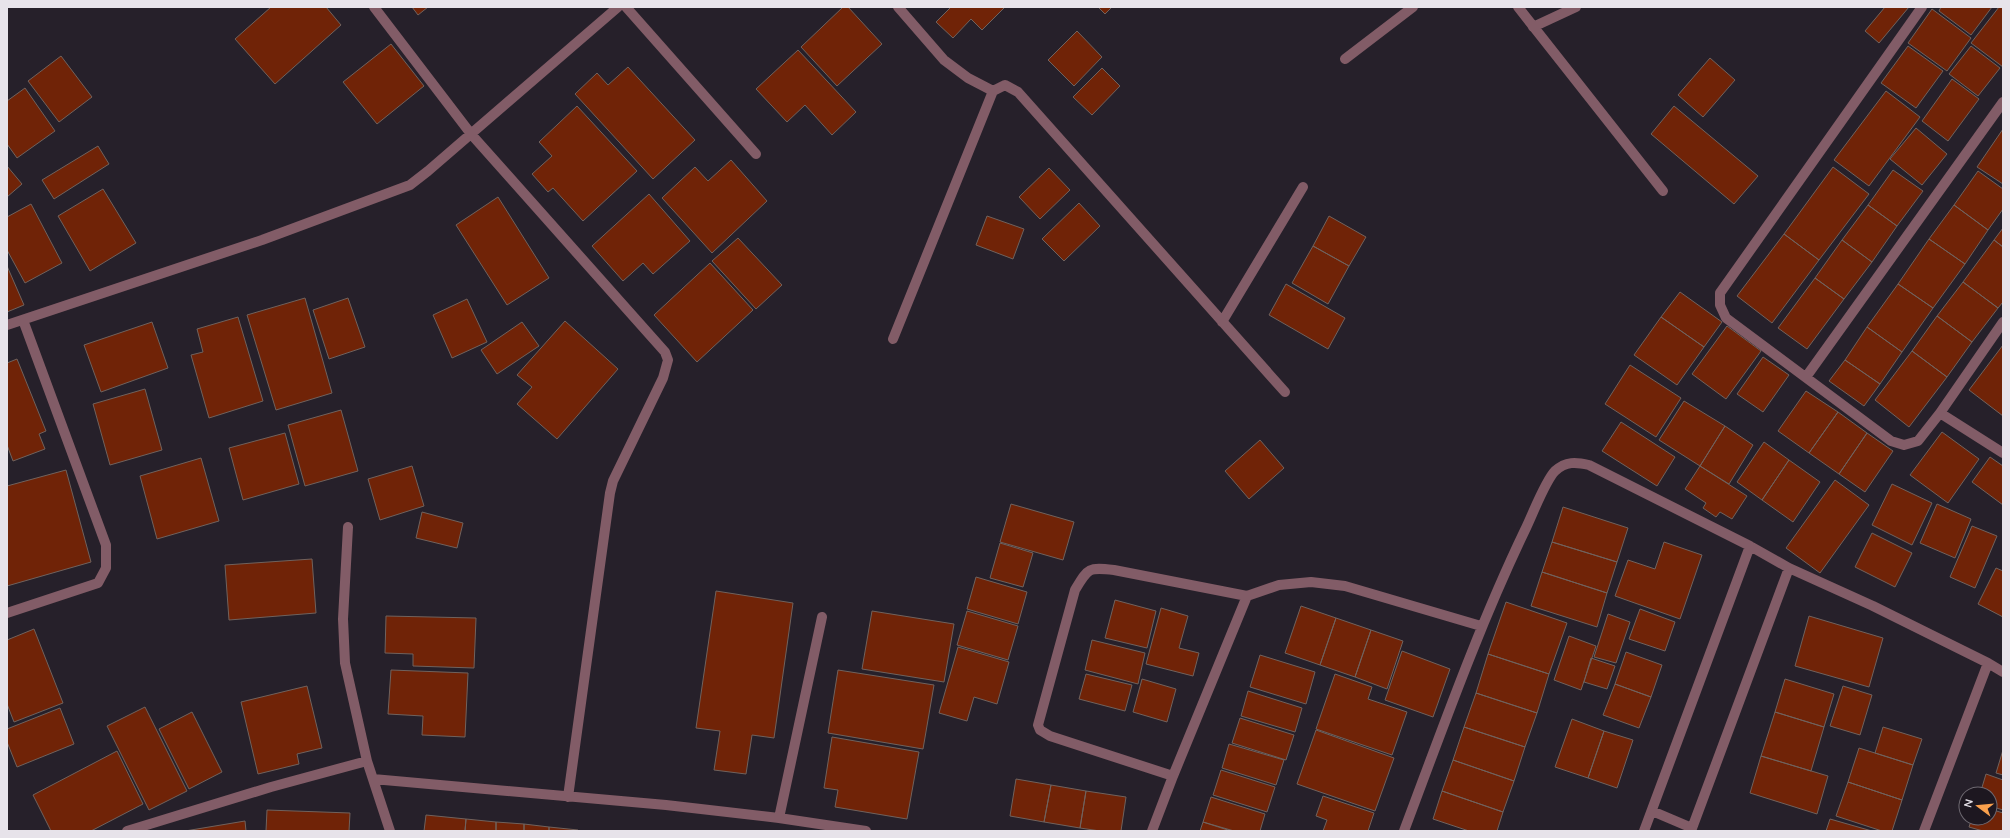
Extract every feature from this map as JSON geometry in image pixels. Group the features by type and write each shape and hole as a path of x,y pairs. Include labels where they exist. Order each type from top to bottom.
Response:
{"street":[{"path":"374,7 471,134 664,352 668,360 663,378 613,482 610,493 568,797"},
{"path":"7,325 262,240 410,185 618,7"},
{"path":"626,7 756,154"},
{"path":"898,7 944,60 968,78 993,91"},
{"path":"1345,59 1413,7"},
{"path":"1518,7 1663,191"},
{"path":"1533,27 1576,7"},
{"path":"1922,7 1720,293 1720,304 1726,318 1891,441 1904,445 1918,441 1940,413 2003,322"},
{"path":"892,339 993,91 1005,85 1018,92 1285,392"},
{"path":"1806,377 2003,102"},
{"path":"1222,322 1303,187"},
{"path":"7,613 98,583 106,568 106,545 23,320"},
{"path":"1940,413 2003,453"},
{"path":"1404,831 1481,626 1542,494 1554,472 1566,464 1576,462 1589,465 1750,546 1789,568 1872,606 1988,663 2003,672"},
{"path":"348,527 343,619 345,662 367,761 390,831"},
{"path":"1644,831 1750,546"},
{"path":"1173,776 1050,736 1040,730 1038,725 1075,590 1084,574 1094,568 1114,570 1247,596 1279,585 1311,582 1345,586 1481,626"},
{"path":"1652,811 1692,829 1789,568"},
{"path":"1152,831 1247,596"},
{"path":"779,818 822,617"},
{"path":"1924,831 1988,663"},
{"path":"127,831 271,787 367,761"},
{"path":"373,779 779,818 866,831"}],"building":[{"path":"271,7 326,7 341,25 275,84 235,39"},
{"path":"412,7 428,7 418,15"},
{"path":"843,7 848,7 882,44 837,86 801,47"},
{"path":"951,7 1005,7 982,30 971,19 953,38 936,22"},
{"path":"1098,7 1112,7 1105,14"},
{"path":"1885,7 1909,7 1879,43 1865,31"},
{"path":"1941,7 1992,7 1971,35 1939,11"},
{"path":"1999,7 2003,7 2003,67 1971,43"},
{"path":"1932,9 1971,38 1947,71 1908,43"},
{"path":"1077,31 1102,57 1074,86 1048,60"},
{"path":"391,44 424,86 377,124 343,82"},
{"path":"1908,46 1943,71 1916,108 1881,83"},
{"path":"1971,46 2000,68 1978,96 1949,74"},
{"path":"798,50 856,112 832,135 805,105 787,122 756,89"},
{"path":"61,56 92,97 59,122 28,81"},
{"path":"1710,58 1735,80 1703,117 1678,95"},
{"path":"628,67 695,140 653,179 575,94 597,73 608,85"},
{"path":"1102,68 1120,86 1092,115 1073,97"},
{"path":"1952,79 1979,99 1948,141 1922,121"},
{"path":"25,88 55,131 17,158 7,144 7,101"},
{"path":"1886,91 1920,117 1869,186 1834,160"},
{"path":"577,106 637,171 583,221 553,188 548,192 532,174 552,156 539,142"},
{"path":"1674,106 1758,176 1734,204 1651,134"},
{"path":"1916,128 1947,154 1922,185 1890,159"},
{"path":"2003,129 2003,184 1977,167"},
{"path":"98,146 109,164 54,199 42,180"},
{"path":"731,160 767,201 712,253 662,198 695,167 708,181"},
{"path":"7,166 22,184 7,197"},
{"path":"1833,167 1869,194 1819,260 1784,234"},
{"path":"1049,168 1070,190 1040,219 1019,197"},
{"path":"1893,170 1923,191 1897,226 1868,205"},
{"path":"1978,171 2003,189 2003,209 1988,230 1954,205"},
{"path":"103,189 136,243 90,271 58,216"},
{"path":"649,194 690,241 653,274 643,263 623,281 592,246"},
{"path":"498,197 549,278 507,305 456,225"},
{"path":"1079,203 1100,226 1064,261 1042,239"},
{"path":"31,204 62,263 25,283 7,250 7,217"},
{"path":"1868,205 1897,226 1872,262 1842,240"},
{"path":"1954,205 1988,230 1965,264 1929,239"},
{"path":"987,216 1024,229 1013,259 976,245"},
{"path":"1329,216 1366,237 1349,266 1313,246"},
{"path":"2003,228 2003,247 1994,240"},
{"path":"1784,234 1819,260 1772,323 1737,296"},
{"path":"738,238 782,285 756,309 712,261"},
{"path":"1929,239 1965,264 1933,308 1898,284"},
{"path":"1842,240 1872,262 1844,299 1815,278"},
{"path":"1994,240 2003,247 2003,302 1998,308 1963,282"},
{"path":"1313,246 1349,266 1328,304 1292,283"},
{"path":"710,263 753,310 697,362 654,315"},
{"path":"7,266 24,305 7,312"},
{"path":"1815,278 1844,299 1807,349 1778,328"},
{"path":"1963,282 1998,308 1972,342 1937,316"},
{"path":"1286,284 1345,318 1328,349 1269,315"},
{"path":"1898,284 1933,308 1902,352 1867,327"},
{"path":"1680,292 1722,322 1704,347 1661,317"},
{"path":"305,298 332,393 276,410 247,315"},
{"path":"348,298 365,347 329,359 313,310"},
{"path":"467,299 487,342 452,358 433,315"},
{"path":"1937,316 1972,342 1947,377 1912,351"},
{"path":"238,317 263,401 209,418 191,355 203,352 197,329"},
{"path":"1661,317 1704,347 1677,385 1634,355"},
{"path":"565,321 618,369 557,439 517,404 532,387 517,375"},
{"path":"152,322 168,368 101,392 84,345"},
{"path":"522,322 539,346 497,374 481,350"},
{"path":"1727,326 1761,351 1726,399 1692,374"},
{"path":"1867,327 1902,352 1880,384 1845,360"},
{"path":"2003,345 2003,416 1969,390"},
{"path":"1912,351 1947,377 1909,427 1875,400"},
{"path":"1763,357 1789,375 1763,412 1737,394"},
{"path":"17,359 46,431 39,434 45,449 13,461 7,445 7,363"},
{"path":"1845,360 1880,384 1864,406 1829,381"},
{"path":"1630,365 1681,398 1656,437 1605,404"},
{"path":"145,389 162,450 110,465 93,404"},
{"path":"1806,391 1838,412 1809,453 1778,431"},
{"path":"1684,401 1725,426 1700,466 1659,440"},
{"path":"341,410 358,471 305,486 288,425"},
{"path":"1838,412 1867,433 1839,474 1809,453"},
{"path":"1621,422 1675,457 1657,486 1602,451"},
{"path":"1725,426 1753,445 1729,484 1700,466"},
{"path":"1942,432 1979,459 1948,503 1910,475"},
{"path":"285,433 299,484 243,500 229,448"},
{"path":"1867,433 1893,451 1865,492 1839,474"},
{"path":"1260,440 1284,468 1249,499 1225,471"},
{"path":"1764,442 1789,460 1762,500 1737,482"},
{"path":"1990,457 2003,466 2003,505 1972,482"},
{"path":"201,458 219,521 157,539 140,476"},
{"path":"1789,460 1820,482 1793,522 1762,500"},
{"path":"412,466 424,506 380,520 368,479"},
{"path":"1700,466 1747,496 1732,519 1720,512 1716,517 1703,508 1706,503 1685,489"},
{"path":"66,470 91,562 7,586 7,486"},
{"path":"1835,480 1869,505 1820,573 1786,548"},
{"path":"1892,484 1932,503 1912,545 1872,525"},
{"path":"1011,504 1074,522 1063,560 1000,542"},
{"path":"1937,504 1971,519 1955,558 1920,543"},
{"path":"1563,507 1628,528 1617,562 1552,542"},
{"path":"422,512 463,523 457,548 416,538"},
{"path":"1972,526 1997,536 1975,588 1950,577"},
{"path":"1872,533 1912,553 1895,587 1855,567"},
{"path":"1552,542 1617,562 1607,593 1542,572"},
{"path":"1664,542 1702,555 1680,619 1615,596 1628,560 1655,569"},
{"path":"1000,543 1033,553 1023,587 990,578"},
{"path":"312,559 316,613 229,620 225,565"},
{"path":"1996,568 2003,571 2003,617 1978,604"},
{"path":"1542,572 1607,593 1597,627 1531,606"},
{"path":"976,577 1027,592 1018,624 967,609"},
{"path":"716,591 793,603 774,738 752,735 746,774 714,770 720,731 696,728"},
{"path":"1115,600 1156,611 1147,648 1105,638"},
{"path":"1506,602 1567,623 1549,674 1488,654"},
{"path":"1301,606 1336,618 1320,665 1285,653"},
{"path":"1161,608 1188,616 1179,648 1199,653 1193,676 1146,664"},
{"path":"1640,609 1675,622 1665,651 1629,639"},
{"path":"872,611 954,624 944,682 862,669"},
{"path":"967,611 1018,626 1008,660 957,645"},
{"path":"1608,614 1630,622 1616,663 1594,657"},
{"path":"386,616 476,618 474,668 413,666 413,654 385,653"},
{"path":"1809,616 1883,638 1869,687 1795,666"},
{"path":"1336,618 1371,630 1355,677 1320,665"},
{"path":"34,629 63,703 14,722 7,704 7,640"},
{"path":"1371,630 1403,641 1387,689 1355,677"},
{"path":"1569,636 1596,646 1581,690 1554,680"},
{"path":"1092,640 1145,653 1138,684 1085,670"},
{"path":"958,647 1009,662 997,704 974,697 967,721 939,713"},
{"path":"1402,651 1450,669 1433,717 1385,700"},
{"path":"1626,652 1662,665 1651,697 1615,684"},
{"path":"1488,654 1549,674 1537,713 1476,693"},
{"path":"1260,655 1315,672 1306,704 1250,687"},
{"path":"1591,658 1615,666 1607,689 1584,682"},
{"path":"391,670 468,673 465,737 422,735 423,716 388,714"},
{"path":"838,670 934,685 923,749 828,733"},
{"path":"1086,674 1132,685 1125,711 1079,699"},
{"path":"1335,674 1372,687 1368,699 1407,712 1392,755 1316,729"},
{"path":"1142,679 1176,689 1167,722 1133,712"},
{"path":"1785,679 1834,694 1824,727 1775,712"},
{"path":"1615,684 1651,697 1639,728 1603,715"},
{"path":"307,686 322,748 297,754 299,764 258,774 241,702"},
{"path":"1843,686 1872,695 1860,735 1830,726"},
{"path":"1248,691 1302,708 1295,732 1241,716"},
{"path":"1476,693 1537,713 1525,747 1464,727"},
{"path":"145,707 187,791 149,810 107,726"},
{"path":"60,708 74,744 17,767 7,742 7,729"},
{"path":"192,712 222,772 189,789 159,729"},
{"path":"1775,712 1824,727 1811,771 1761,756"},
{"path":"1240,718 1294,735 1286,760 1232,743"},
{"path":"1572,719 1604,731 1588,778 1555,767"},
{"path":"1464,727 1525,747 1514,781 1453,760"},
{"path":"1883,727 1922,739 1913,765 1875,753"},
{"path":"1316,730 1394,758 1375,811 1297,784"},
{"path":"1604,731 1633,740 1617,788 1588,778"},
{"path":"832,737 919,752 907,819 835,807 838,790 824,788"},
{"path":"1229,744 1284,760 1276,785 1222,768"},
{"path":"1859,748 1913,765 1902,800 1848,782"},
{"path":"2003,750 2003,775 1996,773"},
{"path":"117,751 143,804 91,831 51,831 33,795"},
{"path":"1761,756 1828,776 1817,814 1750,793"},
{"path":"1453,760 1514,781 1503,812 1442,791"},
{"path":"1221,770 1275,787 1267,812 1213,795"},
{"path":"1986,774 2003,780 2003,810 1998,808 1998,786 1982,786"},
{"path":"1016,779 1051,785 1044,822 1010,816"},
{"path":"1848,782 1902,800 1892,831 1882,831 1836,816"},
{"path":"1051,785 1086,791 1080,828 1044,822"},
{"path":"1086,791 1126,797 1121,831 1100,831 1080,828"},
{"path":"1442,791 1503,812 1497,831 1469,831 1433,819"},
{"path":"1323,796 1374,813 1368,831 1323,831 1327,820 1316,816"},
{"path":"1211,797 1265,814 1260,831 1234,831 1203,822"},
{"path":"267,810 350,813 349,831 266,831"},
{"path":"1998,811 2003,813 2003,831 1983,831 1969,827 1998,826"},
{"path":"426,815 466,819 465,831 424,831"},
{"path":"466,819 496,822 496,831 465,831"},
{"path":"1830,819 1872,831 1826,831"},
{"path":"245,821 246,831 185,831"},
{"path":"496,822 524,824 524,831 496,831"},
{"path":"1203,822 1231,831 1200,831"},
{"path":"524,824 549,827 549,831 524,831"},
{"path":"549,827 578,830 578,831 549,831"}]}
